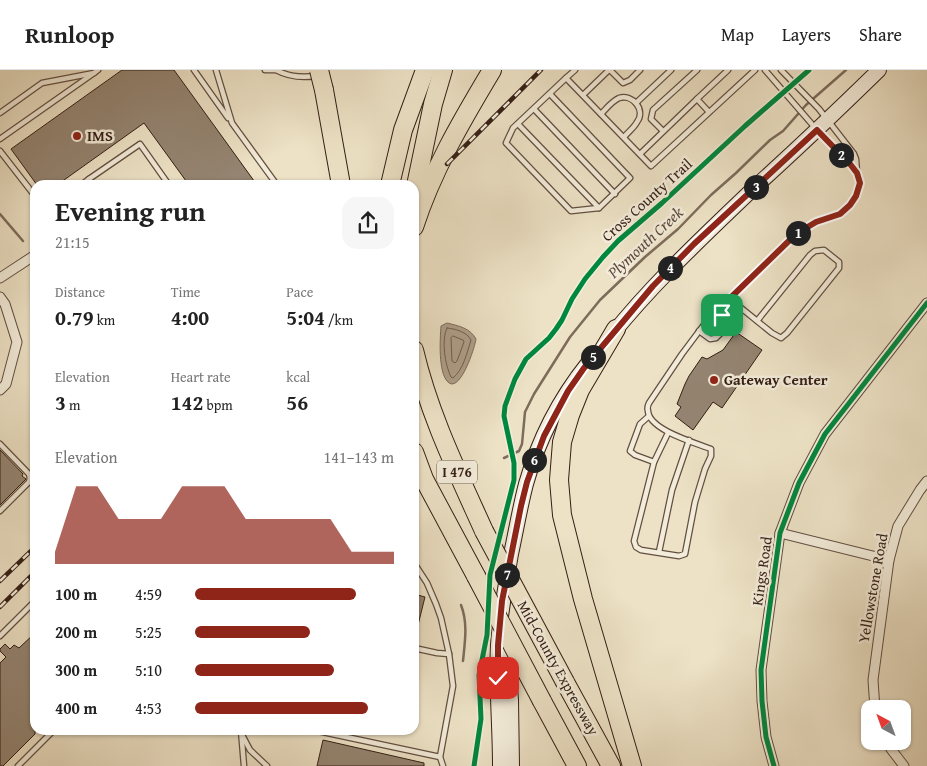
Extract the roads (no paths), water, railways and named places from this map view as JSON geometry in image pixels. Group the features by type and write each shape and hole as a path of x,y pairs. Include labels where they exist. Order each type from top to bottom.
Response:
{"highway":[{"path":"391,180 403,130 425,70"},
{"path":"417,180 443,70"},
{"path":"419,213 427,191 456,132 492,70"},
{"path":"324,71 324,90 340,180"},
{"path":"616,329 580,390 570,415 562,442 559,480 562,515 583,599 632,766"},
{"name":"Mid-County Expressway","path":"419,372 449,456 484,531 611,766"},
{"name":"Mid-County Expressway","path":"419,466 424,479 577,766"}],"main road":[{"path":"500,766 497,701 498,645 502,601 527,482 544,436 568,391 584,368 653,286 818,120 879,70"},
{"path":"512,766 511,700 507,658 508,615 514,541"}],"street":[{"path":"0,278 30,258"},
{"path":"0,298 5,304 18,342 6,384 0,390"},
{"name":"Kings Road","path":"774,766 766,737 761,670 780,532 799,483 825,434 927,303"},
{"name":"Yellowstone Road","path":"874,700 872,680 889,560 898,526 927,481"},
{"path":"780,532 889,560"},
{"path":"892,750 904,766"}],"lane":[{"path":"194,70 272,180"},
{"path":"216,70 232,123"},
{"path":"265,70 276,70 302,77 314,76 324,71"},
{"path":"550,94 630,178 599,208 571,211 506,143 513,128 575,70"},
{"path":"583,95 610,70 623,82 630,80 640,70"},
{"path":"636,103 671,70"},
{"path":"664,131 651,118 653,110 697,70"},
{"path":"640,154 728,70"},
{"path":"566,78 651,166 755,70"},
{"path":"668,433 654,462 634,541 636,547 641,550 680,556 685,554 695,502 711,456 711,449 668,433 652,421 647,412 649,403 706,322 796,234 816,222 840,214 850,205 856,196 860,183 854,154 779,87 765,70"},
{"path":"781,70 789,77 857,173"},
{"path":"0,113 42,83 96,71"},
{"path":"0,139 96,71"},
{"path":"601,114 615,100 620,98 629,98 636,103 640,111 639,120 624,137"},
{"path":"697,99 709,112"},
{"path":"534,109 615,194"},
{"path":"518,124 599,208"},
{"path":"89,179 140,144 165,180"},
{"path":"0,151 30,190"},
{"path":"730,299 757,321 772,333 781,338 839,268 839,262 824,250 816,251 810,255 757,321"},
{"path":"699,331 710,339 716,338 724,330 725,324 718,310"},
{"path":"649,416 640,424 630,451 635,455 654,462"},
{"path":"659,552 672,490 689,440"},
{"path":"0,444 29,474 30,478 29,482 0,511"},
{"path":"419,571 441,618 449,654 453,686 440,758 443,766"},
{"path":"0,636 30,606"},
{"path":"419,649 449,654"},
{"path":"18,766 49,735"},
{"path":"241,735 244,766"},
{"path":"242,735 250,750 267,766"},
{"path":"336,735 440,758"}],"water":[{"path":"447,323 460,326 474,335 476,339 462,376 453,384 445,378 441,364 441,326"}],"waterway":[{"name":"Plymouth Creek","path":"504,458 519,451 522,444 525,412 534,394 570,337 600,300 645,257 678,229 770,140 783,131 806,105 846,70"},
{"path":"0,214 23,241"},
{"name":"Plymouth Creek","path":"461,605 465,625 463,661"}],"railway":[{"path":"447,164 541,70"},
{"path":"0,581 30,552"},
{"path":"0,607 30,577"}],"place":[{"name":"IMS","path":"77,136"},
{"name":"Gateway Center","path":"714,380"}]}
